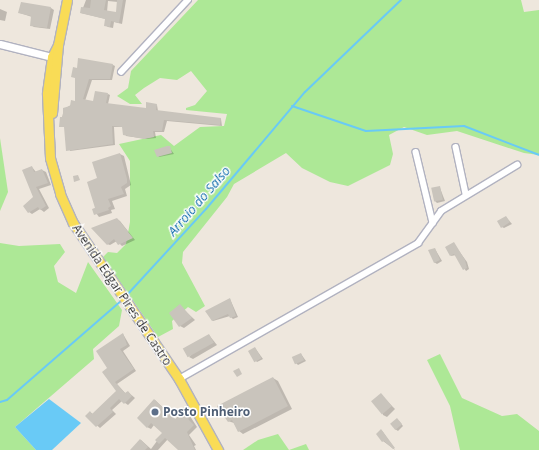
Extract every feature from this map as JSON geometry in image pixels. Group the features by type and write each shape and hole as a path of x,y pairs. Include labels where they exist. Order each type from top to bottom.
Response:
{"main road":[{"name":"Avenida Edgar Pires de Castro","path":"48,132 58,68 58,45 67,0"},
{"name":"Avenida Edgar Pires de Castro","path":"58,45 52,56 47,94 50,158 60,194 73,224 179,378 218,450"}],"street":[{"path":"121,72 188,0"},
{"path":"0,44 52,56 58,68"},
{"path":"456,147 466,194"},
{"path":"416,152 433,223"},
{"path":"179,378 418,243 441,211 466,194 516,165"}],"green space":[{"path":"198,0 521,0 524,12 539,10 539,155 524,153 457,131 427,135 404,127 389,135 393,154 390,165 348,186 330,182 302,168 286,153 234,184 227,197 183,252 182,263 205,306 196,312 188,307 172,321 173,329 158,337 103,257 108,252 117,253 126,244 130,222 130,161 119,144 161,135 174,146 200,127 224,126 227,114 186,110 186,108 195,105 207,91 191,71 177,80 160,78 144,88 135,95 142,104 130,104 117,96 128,88 131,71"},
{"path":"0,138 8,192 0,211"},
{"path":"0,243 19,246 60,244 65,252 54,266 58,282 76,293 88,262 122,310 119,326 93,349 94,359 15,427 36,450 0,450"},
{"path":"440,354 462,398 502,416 517,414 539,431 539,450 460,450 450,406 427,360"},
{"path":"278,434 289,450 243,450 258,440"},
{"path":"306,444 309,450 289,450"}],"water":[{"path":"49,399 81,423 52,450 36,450 15,427"}],"building":[{"path":"91,0 106,0 104,10 116,12 117,0 123,0 119,23 111,21 110,27 104,26 105,19 80,13 81,7 90,8"},
{"path":"21,2 51,7 47,28 30,26 31,16 18,13"},
{"path":"78,58 113,64 110,79 89,79 83,99 93,101 95,91 108,93 106,103 146,108 146,102 157,104 156,110 221,118 220,125 164,120 162,131 153,131 154,137 144,139 123,135 122,127 112,126 113,144 66,151 64,127 59,127 60,117 63,117 63,108 70,106 71,100 75,101 75,78 71,77 73,67 77,68"},
{"path":"170,146 172,153 157,157 154,150"},
{"path":"120,153 127,179 127,183 121,187 124,194 108,199 111,206 108,208 109,210 94,215 92,209 95,208 87,182 97,178 92,162"},
{"path":"32,166 34,172 42,169 48,183 36,187 46,206 40,210 38,207 28,213 23,206 33,197 22,170"},
{"path":"78,175 80,180 74,182 73,176"},
{"path":"440,186 443,200 434,202 431,188"},
{"path":"506,216 510,222 501,228 497,221"},
{"path":"117,218 133,238 118,245 114,239 107,245 91,228"},
{"path":"454,242 465,260 467,268 463,270 454,254 450,256 445,247"},
{"path":"435,248 440,260 434,263 428,250"},
{"path":"230,298 236,316 230,318 228,314 212,321 205,311"},
{"path":"180,304 192,318 179,327 169,313"},
{"path":"123,333 127,345 120,349 134,369 115,382 125,393 128,391 132,396 124,404 119,399 110,408 113,412 96,427 85,416 90,411 92,414 116,391 102,372 107,368 96,351"},
{"path":"209,334 214,343 188,357 183,349"},
{"path":"255,347 261,358 254,362 248,351"},
{"path":"301,353 304,360 295,364 292,357"},
{"path":"239,368 242,374 237,377 233,371"},
{"path":"273,377 288,406 238,432 232,420 228,422 217,406"},
{"path":"381,393 392,406 382,414 371,401"},
{"path":"154,399 175,419 185,410 190,417 188,419 194,425 187,432 195,450 178,450 165,438 159,444 155,440 162,433 151,423 147,428 137,418"},
{"path":"397,418 402,424 395,430 390,424"},
{"path":"381,429 395,448 393,449 384,441 382,442 376,434"},
{"path":"140,439 148,447 145,450 130,450"}],"waterway":[{"name":"Arroio do Salso","path":"126,296 206,209 305,92 401,0"},
{"path":"292,106 366,131 464,126 539,155"},
{"name":"Arroio do Salso","path":"0,402 7,400 123,299"}],"place":[{"name":"Posto Pinheiro","path":"155,412"}]}
